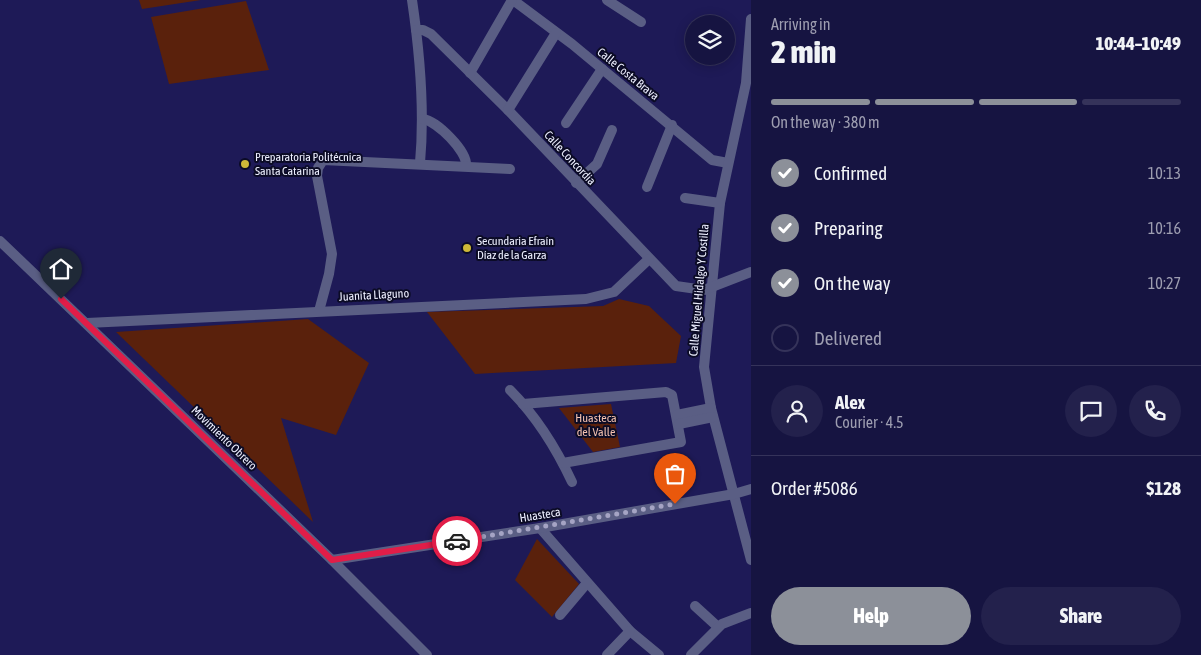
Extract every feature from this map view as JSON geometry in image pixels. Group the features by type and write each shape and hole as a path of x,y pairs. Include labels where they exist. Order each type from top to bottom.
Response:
{"street":[{"path":"412,0 423,119 420,163"},
{"path":"470,72 513,0"},
{"name":"Calle Costa Brava","path":"513,0 672,125 712,160 728,163"},
{"path":"607,0 641,22"},
{"name":"Calle Miguel Hidalgo Y Costilla","path":"751,19 746,103 728,163 720,203 704,367 712,413 748,538 751,560"},
{"name":"Calle Concordia","path":"416,30 431,34 470,72 676,286 694,290 711,287 751,272"},
{"path":"508,110 556,33"},
{"path":"566,123 602,69"},
{"path":"423,119 435,123 463,152 466,165"},
{"path":"647,187 672,125"},
{"path":"576,183 597,164 612,130"},
{"path":"319,310 332,263 317,176 318,168 323,160 510,168"},
{"path":"686,198 720,203"},
{"name":"Movimiento Obrero","path":"0,241 332,560 427,655"},
{"name":"Juanita Llaguno","path":"87,323 319,310 594,298 614,292 649,259"},
{"path":"510,390 523,404 563,463 572,482"},
{"path":"523,404 669,392 673,397 682,439 679,443 563,463"},
{"path":"678,419 712,413"},
{"name":"Huasteca","path":"332,560 540,528 751,490"},
{"path":"540,528 630,632 659,655"},
{"path":"560,615 587,583"},
{"path":"694,606 718,627"},
{"path":"691,655 718,627 732,619 751,613"},
{"path":"607,655 630,632"}],"green space":[{"path":"139,0 201,0 142,9"},
{"path":"246,1 269,70 169,84 151,17"},
{"path":"619,299 649,306 681,336 676,363 475,374 427,312 603,306"},
{"path":"308,319 369,363 336,435 281,418 313,522 116,332"},
{"name":"Huasteca del Valle","path":"611,404 620,447 593,452 559,408"},
{"path":"537,539 579,584 552,617 515,580"}],"way so far":[{"path":"457,541 675,504"}],"place":[{"name":"Preparatoria Politécnica Santa Catarina","path":"245,164"},
{"name":"Secundaria Efraín Díaz de la Garza","path":"467,248"}],"route":[{"path":"61,299 332,560 457,541"}]}
